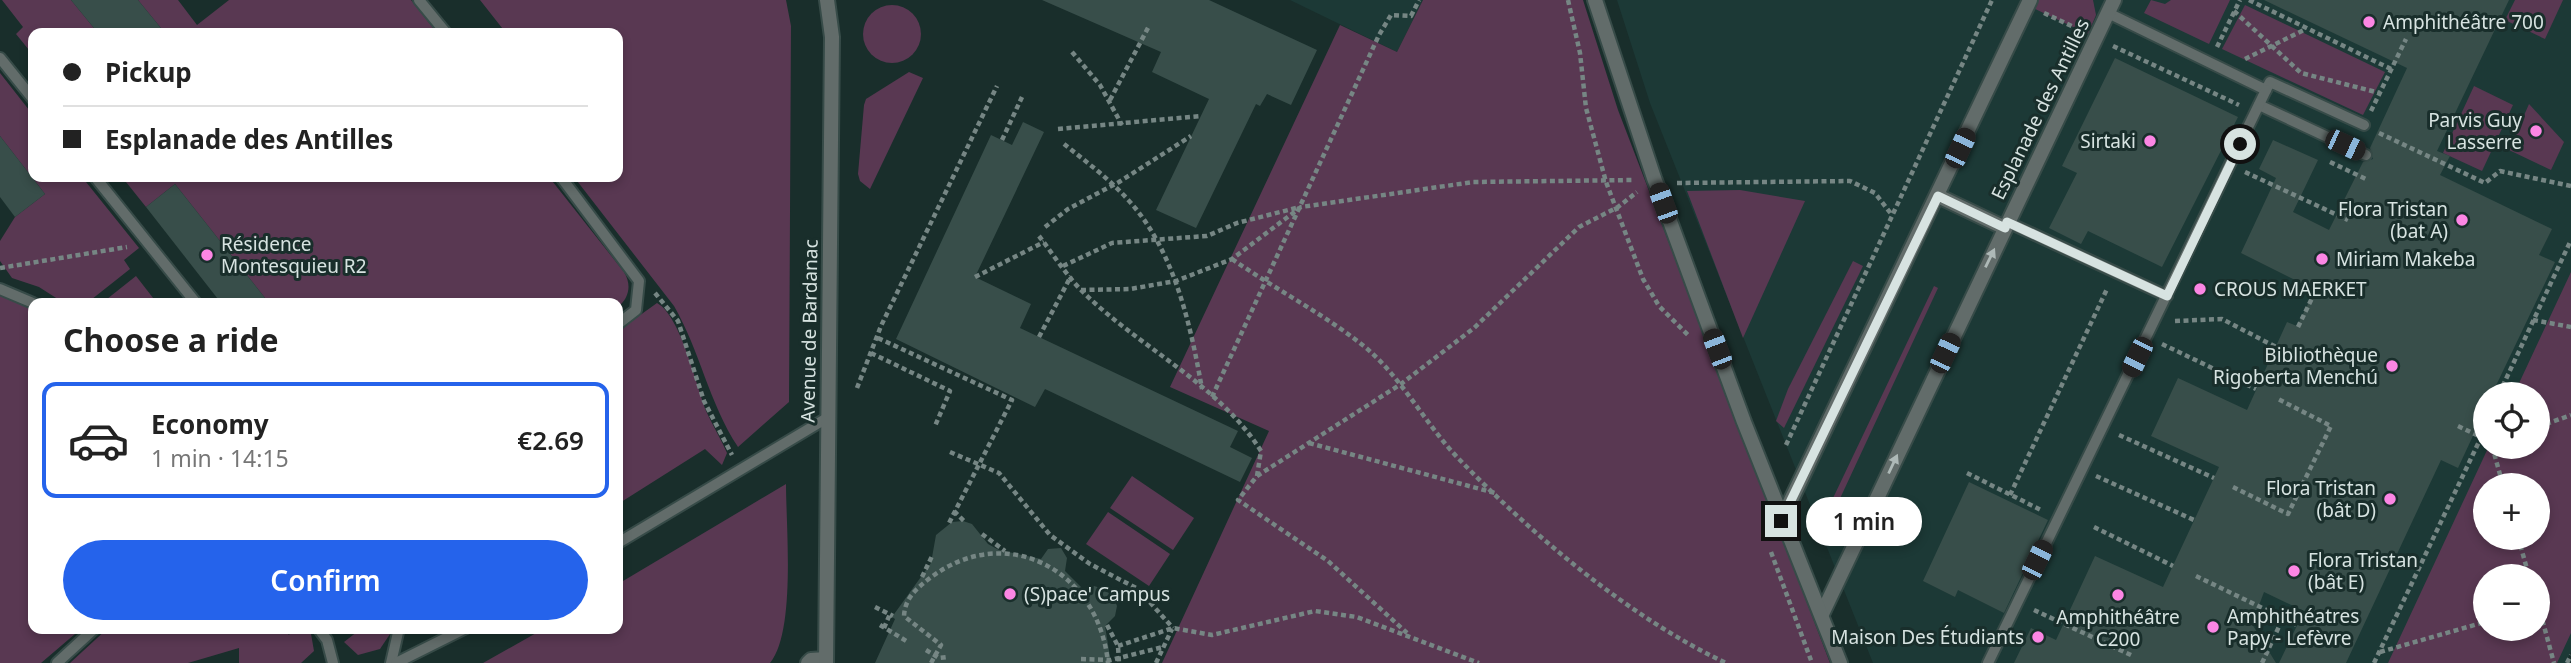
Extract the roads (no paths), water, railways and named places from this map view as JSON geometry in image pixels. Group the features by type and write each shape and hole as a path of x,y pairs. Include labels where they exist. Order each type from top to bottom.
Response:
{"street":[{"name":"Avenue de Bardanac","path":"826,661 832,37 827,0"},
{"path":"1595,0 1654,178 1781,521 1822,614 1840,663"},
{"path":"1781,521 2029,3"},
{"name":"Esplanade des Antilles","path":"1822,614 2111,6"},
{"path":"1938,196 2006,225"},
{"path":"808,663 811,660 826,661"}],"lane":[{"path":"419,0 442,28"},
{"path":"2111,6 2210,63 2266,90"},
{"path":"0,58 28,93"},
{"path":"1989,663 2270,82 2364,125"},
{"path":"2257,109 2366,155"},
{"path":"99,182 192,298"},
{"path":"565,182 639,281 636,310 623,320"},
{"path":"2006,225 2167,296"},
{"path":"0,289 28,301"},
{"path":"623,540 827,418"},
{"path":"57,663 88,634"},
{"path":"322,634 327,640 333,663"},
{"path":"393,663 398,634"},
{"path":"393,663 453,634"}],"place":[{"name":"Amphithéâtre 700","path":"2369,22"},
{"name":"Parvis Guy Lasserre","path":"2536,131"},
{"name":"Sirtaki","path":"2150,141"},
{"name":"Flora Tristan (bat A)","path":"2462,220"},
{"name":"Résidence Montesquieu R2","path":"207,255"},
{"name":"Miriam Makeba","path":"2322,259"},
{"name":"CROUS MAERKET","path":"2200,289"},
{"name":"Bibliothèque Rigoberta Menchú","path":"2392,366"},
{"name":"Flora Tristan (bât D)","path":"2390,499"},
{"name":"Flora Tristan (bât E)","path":"2294,571"},
{"name":"(S)pace' Campus","path":"1010,594"},
{"name":"Amphithéâtre C200","path":"2118,595"},
{"name":"Amphithéatres Papy - Lefèvre","path":"2213,627"},
{"name":"Maison Des Étudiants","path":"2038,637"}]}
